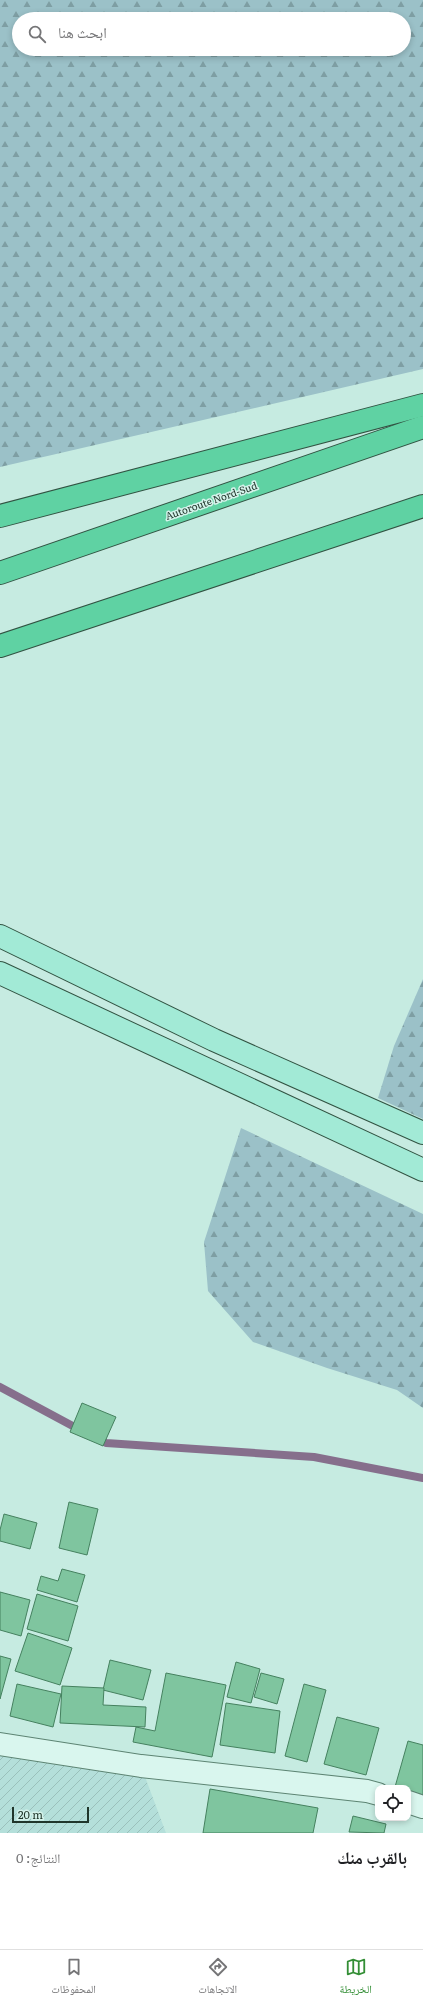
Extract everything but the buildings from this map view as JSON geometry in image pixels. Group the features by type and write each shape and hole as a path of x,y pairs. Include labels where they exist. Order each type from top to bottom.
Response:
{"highway":[{"path":"0,516 423,405"},
{"name":"Autoroute Nord-Sud","path":"0,573 423,427"},
{"path":"0,646 423,506"}],"main road":[{"path":"0,936 214,1040 423,1133"},
{"path":"0,973 423,1170"}],"street":[{"path":"0,1744 141,1766 367,1791 375,1793"},
{"path":"411,1803 423,1807"}],"shaded area":[{"path":"0,1744 141,1766 166,1833 0,1833"}],"green space":[{"path":"0,0 423,0 423,369 0,467"},
{"path":"423,979 423,1119 378,1098 394,1046"},
{"path":"241,1128 423,1214 423,1408 397,1390 327,1368 253,1342 208,1291 204,1242"}],"waterway":[{"path":"0,1387 82,1431"},
{"path":"96,1438 106,1443 314,1457 423,1478"}]}
